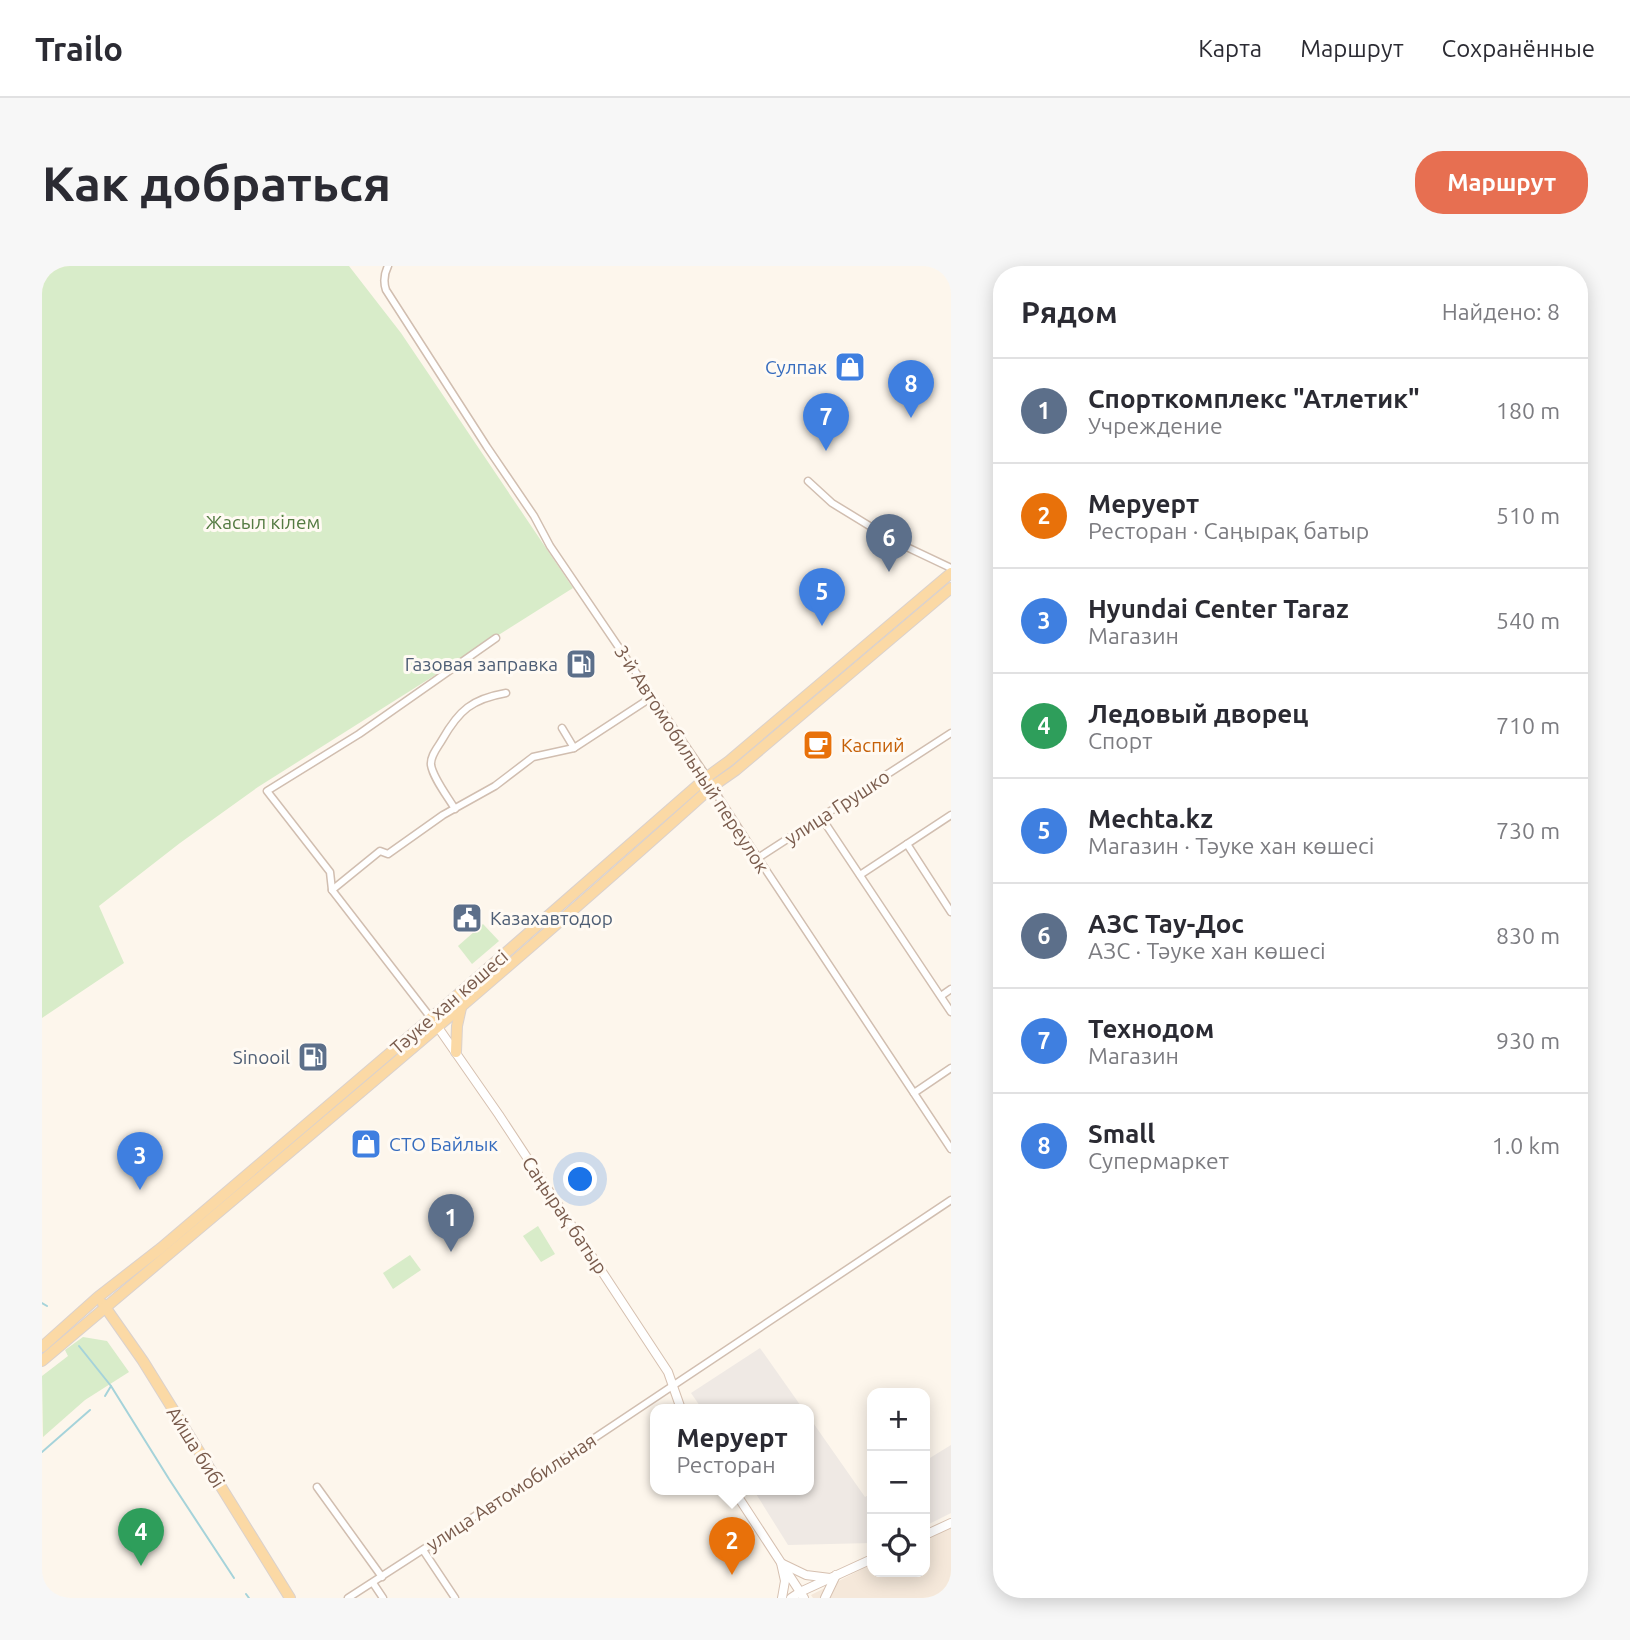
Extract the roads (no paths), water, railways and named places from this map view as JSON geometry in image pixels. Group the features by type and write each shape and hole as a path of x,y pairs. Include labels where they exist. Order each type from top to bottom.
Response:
{"main road":[{"name":"Тәуке хан көшесі","path":"42,1361 341,1111 620,870 729,761 951,573"},
{"name":"Тәуке хан көшесі","path":"42,1347 710,782 736,770 946,597 951,587"},
{"path":"456,1052 461,1007"},
{"name":"Айша бибі","path":"98,1297 143,1361 290,1598"}],"street":[{"name":"3-й Автомобильный переулок","path":"388,266 385,272 386,289 534,516 550,546 710,782 951,1149"},
{"path":"808,481 832,503 894,541 951,568"},
{"path":"431,1018 332,890 330,872 267,791 359,734 496,638"},
{"path":"455,808 438,783 431,764 434,753 459,713 475,702 506,693"},
{"path":"332,890 380,851 388,854 455,808 495,786 533,757 574,748 652,697"},
{"path":"562,728 574,748"},
{"name":"улица Грушко","path":"758,858 951,733"},
{"path":"860,875 951,815"},
{"path":"821,817 951,1012"},
{"path":"907,845 951,912"},
{"path":"941,996 951,989"},
{"name":"Саңырақ батыр","path":"431,1018 499,1115 668,1372 679,1404"},
{"path":"914,1093 951,1068"},
{"name":"улица Автомобильная","path":"348,1598 563,1459 951,1200"},
{"path":"317,1487 382,1577"},
{"path":"737,1495 802,1595"},
{"path":"930,1533 951,1523"},
{"path":"423,1550 455,1598"},
{"path":"791,1598 867,1561"},
{"path":"781,1563 806,1575 833,1577"},
{"path":"781,1563 785,1581 782,1598"},
{"path":"825,1598 833,1577"},
{"path":"373,1583 383,1598"}],"waterway":[{"path":"42,1303 47,1306"},
{"path":"79,1346 111,1386 105,1396"},
{"path":"111,1386 234,1578"},
{"path":"42,1452 90,1410"},
{"path":"246,1594 249,1598"}],"place":[{"name":"Сулпак","path":"850,367"},
{"name":"Small","path":"911,418"},
{"name":"Технодом","path":"826,451"},
{"name":"АЗС Тау-Дос","path":"889,572"},
{"name":"Mechta.kz","path":"822,626"},
{"name":"Газовая заправка","path":"581,664"},
{"name":"Каспий","path":"818,745"},
{"name":"Казахавтодор","path":"467,918"},
{"name":"Sinooil","path":"313,1057"},
{"name":"СТО Байлык","path":"366,1144"},
{"name":"Hyundai Center Taraz","path":"140,1190"},
{"name":"Спорткомплекс \"Атлетик\"","path":"451,1252"},
{"name":"Ледовый дворец","path":"141,1566"},
{"name":"Меруерт","path":"732,1575"}],"park label":[{"name":"Жасыл кілем","path":"263,522"}]}
